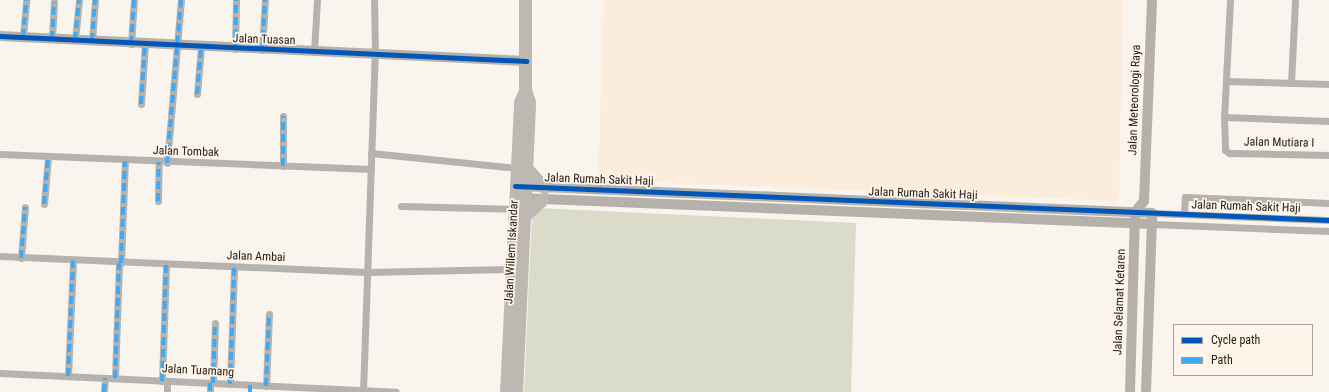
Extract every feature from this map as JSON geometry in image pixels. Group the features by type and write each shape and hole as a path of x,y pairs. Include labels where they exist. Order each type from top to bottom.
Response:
{"highway":[{"name":"Jalan Willem Iskandar","path":"516,392 521,201 520,102 525,90 525,0"},
{"path":"521,169 543,193 521,201"},
{"name":"Jalan Willem Iskandar","path":"506,392 512,269 521,201"}],"street":[{"path":"24,37 26,0"},
{"path":"75,40 79,0"},
{"path":"92,41 95,0"},
{"path":"131,44 134,0"},
{"path":"167,163 181,0"},
{"path":"235,49 236,0"},
{"path":"262,50 265,0"},
{"path":"314,52 317,0"},
{"path":"363,391 375,55 374,0"},
{"name":"Jalan Meteorologi Raya","path":"1144,201 1152,0"},
{"path":"1230,0 1224,118 1329,120"},
{"path":"1292,83 1294,0"},
{"path":"52,39 54,2"},
{"name":"Jalan Tuasan","path":"0,36 235,49 526,61"},
{"path":"141,104 145,44"},
{"path":"197,94 201,47"},
{"path":"1226,81 1329,84"},
{"path":"283,116 283,166"},
{"name":"Jalan Mutiara I","path":"1224,118 1224,149 1229,153 1329,155"},
{"path":"371,153 521,169"},
{"name":"Jalan Tombak","path":"0,154 167,163 371,169"},
{"path":"44,204 48,157"},
{"path":"115,378 125,161"},
{"path":"158,201 159,162"},
{"name":"Jalan Rumah Sakit Haji","path":"521,201 543,193 1135,212 1329,220"},
{"name":"Jalan Rumah Sakit Haji","path":"543,193 1152,224 1329,231"},
{"path":"1184,214 1185,197 1329,203"},
{"path":"401,206 521,201"},
{"path":"1135,212 1144,201 1152,213 1146,392"},
{"path":"21,258 25,207"},
{"name":"Jalan Selamat Ketaren","path":"1130,392 1135,212"},
{"name":"Jalan Ambai","path":"0,256 120,263 367,272 512,269"},
{"path":"68,376 72,260"},
{"path":"166,265 165,381 167,392"},
{"path":"230,384 234,267"},
{"path":"266,386 269,314"},
{"path":"210,392 215,323"},
{"name":"Jalan Tuamang","path":"0,373 230,384 250,389 266,386 396,392"},
{"path":"104,392 105,378"}],"shaded area":[{"path":"604,0 1123,0 1119,201 598,180"}],"green space":[{"path":"538,208 856,223 851,392 524,392 532,215"}],"marked path":[{"path":"23,37 26,0"},
{"path":"75,40 79,0"},
{"path":"92,41 95,0"},
{"path":"131,44 134,0"},
{"path":"167,163 181,0"},
{"path":"235,49 236,0"},
{"path":"262,50 265,0"},
{"path":"52,39 54,2"},
{"path":"141,104 145,44"},
{"path":"197,94 201,47"},
{"path":"283,116 283,166"},
{"path":"44,204 48,157"},
{"path":"121,263 125,161"},
{"path":"158,201 159,162"},
{"path":"21,258 25,207"},
{"path":"68,376 73,260"},
{"path":"115,378 119,263"},
{"path":"162,381 166,265"},
{"path":"230,384 234,267"},
{"path":"266,386 269,314"},
{"path":"213,383 215,323"},
{"path":"104,392 105,378"},
{"path":"210,383 210,392"},
{"path":"250,385 250,392"}],"cycle path":[{"path":"0,36 526,61"},
{"path":"515,186 1329,220"}]}
